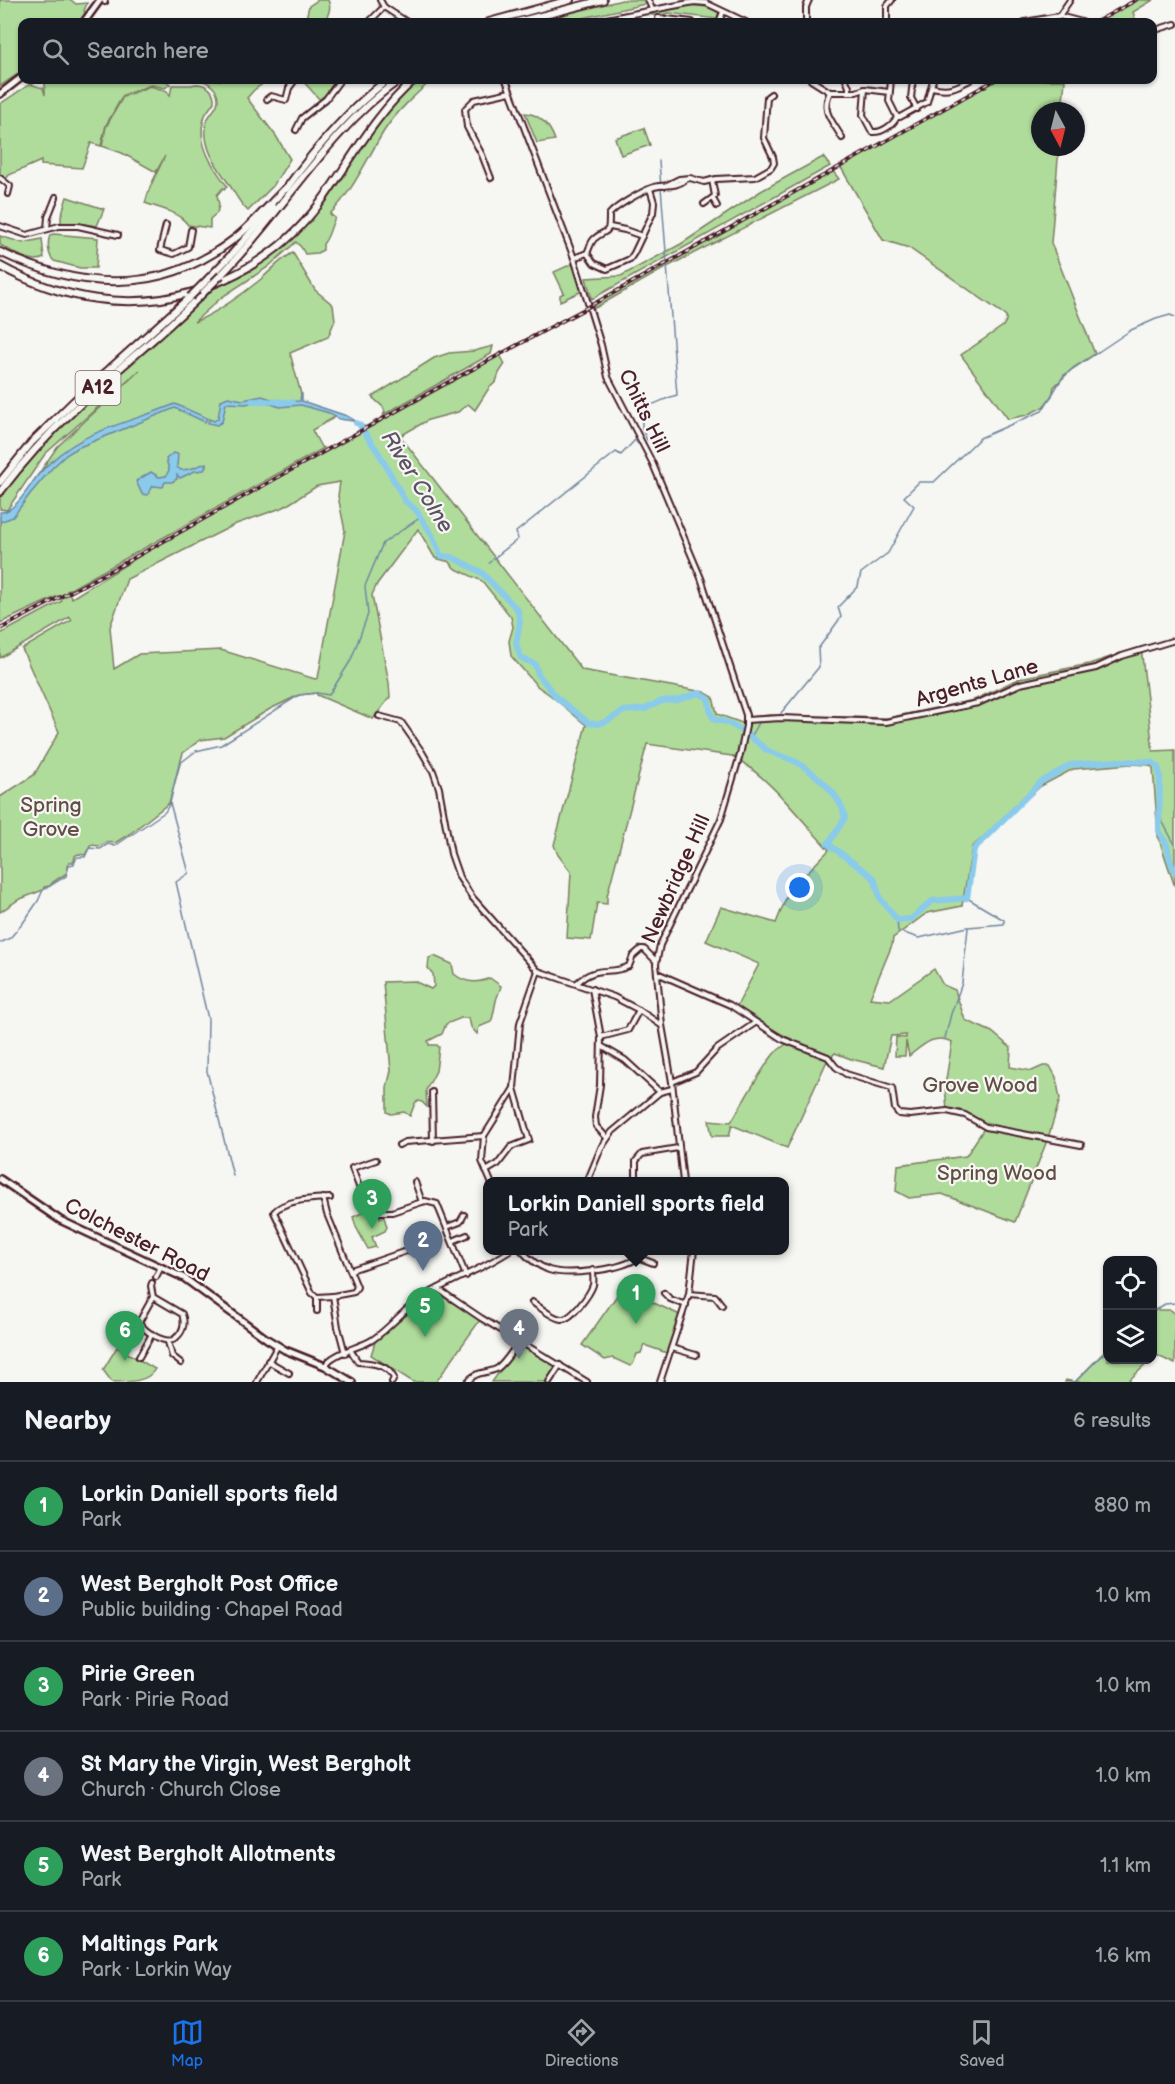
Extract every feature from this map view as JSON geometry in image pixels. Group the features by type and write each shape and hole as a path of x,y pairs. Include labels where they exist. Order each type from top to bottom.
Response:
{"highway":[{"path":"504,18 570,0"},
{"path":"533,18 603,0"},
{"name":"A12","path":"0,482 32,442 74,401 136,348 208,279 253,231 346,117 383,84"},
{"name":"A12","path":"0,492 18,469 75,409 145,348 221,275 258,235 350,123 394,84"},
{"path":"0,266 31,282 54,290 81,297 113,301 144,301 170,297 193,292 227,279 269,254 306,221 321,203 378,117 410,84"},
{"name":"A12","path":"0,252 42,270 77,279 117,281 159,275 191,265 226,245 248,227 287,187"}],"main road":[{"path":"88,18 103,1"},
{"path":"0,94 18,80"},
{"name":"Colchester Road","path":"0,1179 60,1220 162,1266 195,1285 278,1346 325,1366 352,1382"}],"street":[{"path":"380,0 384,7 401,18"},
{"path":"806,18 806,7 809,0"},
{"path":"887,18 886,6 892,0"},
{"path":"1059,16 1070,0"},
{"path":"604,18 650,4 694,2 706,3 737,18"},
{"path":"373,18 384,7"},
{"path":"721,18 723,12"},
{"path":"1048,18 1059,16 1067,18"},
{"path":"1157,29 1175,24"},
{"path":"267,99 271,96 286,100 292,84"},
{"path":"296,130 302,118 331,93 337,84"},
{"name":"Chitts Hill","path":"507,84 574,258 598,334 608,377 652,462 701,578 743,704 746,720"},
{"path":"817,84 830,92 865,89 889,92"},
{"path":"848,84 849,92"},
{"path":"890,84 889,101 897,117"},
{"path":"913,84 911,98 917,109"},
{"path":"865,89 862,114 872,132 877,132 888,127 897,117 904,116 927,102 932,84"},
{"path":"932,87 953,89 962,84"},
{"path":"491,178 467,127 464,112 468,104 474,100 510,92"},
{"path":"830,92 825,104 829,117 842,138"},
{"path":"574,258 587,253 593,240 608,232 611,212 650,189 672,181 690,178 704,182 754,177 773,166 773,157 764,138 768,95"},
{"path":"0,178 10,186 8,194"},
{"path":"704,204 713,199 716,193 712,180"},
{"path":"587,253 594,263 602,268 612,268 632,257 654,208 650,189"},
{"path":"47,229 48,217 56,197"},
{"path":"713,199 717,206"},
{"path":"166,225 160,250 174,254 188,247 191,230"},
{"path":"0,226 27,235 66,226 78,226 118,235"},
{"path":"610,228 642,236"},
{"name":"Argents Lane","path":"746,720 781,718 886,722 978,703 1020,684 1096,668 1122,656 1175,640"},
{"path":"379,716 401,722 422,752 436,780 442,801 450,854 459,877 472,897 538,971 590,988 639,1010 662,1025"},
{"name":"Newbridge Hill","path":"682,1177 656,961 660,945 721,819 740,755 746,720"},
{"path":"577,983 596,970 623,969 629,966 633,956 641,949 656,961"},
{"path":"486,1171 498,1164 511,1147 529,1140 514,1088 520,1023 538,971"},
{"path":"657,974 722,1001 782,1040 828,1057 846,1074 892,1088 894,1109 900,1114 947,1111 964,1115 986,1127 1081,1145"},
{"path":"582,978 590,988 599,1018 600,1085 595,1117 596,1126 607,1138"},
{"path":"601,1037 628,1030 639,1010"},
{"path":"672,1082 696,1072 717,1049 755,1023"},
{"path":"601,1047 625,1060 660,1092"},
{"path":"489,1177 481,1157 484,1136 514,1088"},
{"path":"589,1177 607,1138 619,1124 660,1092 673,1088"},
{"path":"432,1092 433,1141"},
{"path":"405,1136 405,1142"},
{"path":"399,1145 405,1142 484,1136"},
{"path":"636,1177 636,1161 642,1154 678,1148"},
{"path":"376,1160 352,1168 363,1197 375,1210 392,1212 422,1202 437,1204 466,1276"},
{"path":"415,1182 422,1202"},
{"path":"323,1198 327,1214 357,1287 356,1291 317,1297 312,1293 274,1212 275,1209 289,1204 323,1198 330,1198"},
{"path":"447,1227 460,1222 464,1215"},
{"path":"453,1241 467,1235"},
{"path":"351,1270 421,1246"},
{"path":"325,1366 330,1359 351,1351 381,1334 412,1305 505,1255"},
{"path":"525,1255 550,1270 593,1270 626,1264 637,1257 653,1263"},
{"path":"660,1382 689,1294 694,1255"},
{"path":"156,1277 162,1266"},
{"path":"532,1302 557,1318 567,1319 591,1290 593,1270"},
{"path":"139,1322 153,1297 152,1283"},
{"path":"438,1289 587,1382"},
{"path":"664,1293 670,1299 686,1305"},
{"path":"689,1294 715,1296 722,1305"},
{"path":"333,1296 345,1353"},
{"path":"153,1297 184,1317 182,1331 168,1342"},
{"path":"317,1297 317,1311"},
{"path":"126,1321 139,1322"},
{"path":"139,1322 152,1334 168,1342 172,1356 181,1363"},
{"path":"139,1357 152,1334"},
{"path":"467,1382 476,1373 494,1370 500,1366 520,1341"},
{"path":"257,1382 278,1346"},
{"path":"672,1348 696,1355"},
{"path":"351,1351 358,1362 376,1364 391,1373 394,1378 392,1382"},
{"path":"268,1361 290,1373"},
{"path":"549,1382 560,1365"}],"green space":[{"path":"0,0 71,0 76,4 87,3 84,11 87,14 84,18 18,18 18,74 0,86"},
{"path":"318,0 328,0 330,6 326,18 306,18 309,6"},
{"path":"622,0 643,0 645,4 583,18 551,18"},
{"path":"1138,0 1153,0 1133,12 1135,18 1105,18"},
{"path":"689,5 719,11 717,18 668,13 660,16 645,14"},
{"path":"30,84 43,88 45,95 45,84 170,84 165,88 151,85 123,95 106,125 101,146 91,143 82,168 41,165 41,161 9,175 6,179 0,176 0,104"},
{"path":"196,84 212,91 214,102 204,118 202,137 211,163 227,186 217,195 219,205 217,213 210,219 210,228 188,225 174,213 145,203 165,156 156,172 122,153 102,146 106,127 123,97 150,86 167,91 170,96 172,85"},
{"path":"210,84 262,84 247,98 276,136 290,159 273,186 248,211 220,170 209,149 206,124 218,103 218,95"},
{"path":"306,84 335,84 320,100"},
{"path":"411,84 428,84 389,124 353,185 330,214 335,218 323,244 323,250 305,254 296,242 268,267 222,297 194,322 237,297 293,253 315,290 333,305 335,320 328,337 290,353 301,401 337,416 312,430 321,447 324,448 67,591 72,598 146,552 500,355 505,364 496,382 489,388 475,410 468,404 458,412 428,420 400,436 582,670 704,692 713,697 717,714 742,723 752,717 769,715 887,718 974,700 1020,678 1089,664 1141,647 1153,751 1175,750 1175,887 1158,836 1153,768 1149,765 1130,764 1073,769 1041,786 972,847 962,906 927,913 893,938 870,998 890,1000 934,969 943,985 955,990 965,1020 992,1032 1011,1048 1010,1067 1032,1071 1043,1066 1050,1066 1056,1077 1060,1099 1048,1138 1015,1222 942,1194 909,1198 896,1191 898,1165 966,1156 985,1127 965,1115 947,1111 945,1086 952,1042 946,1040 929,1042 909,1056 906,1041 905,1056 895,1056 896,1037 906,1038 906,1035 891,1036 884,1067 835,1053 826,1063 787,1148 732,1125 729,1136 712,1136 709,1120 731,1122 767,1063 791,1039 753,1019 737,1006 759,964 706,941 721,907 776,923 789,891 829,850 771,786 732,756 647,744 607,896 607,904 597,903 591,940 567,938 571,872 558,855 554,845 586,725 537,686 511,656 509,641 513,627 511,617 482,581 454,568 450,562 435,558 418,529 377,584 372,595 390,697 373,719 317,695 317,693 299,695 270,709 224,737 200,740 183,753 169,803 115,843 91,845 85,855 78,854 74,862 69,862 67,873 50,886 18,900 0,912 0,797 34,775 59,732 22,649 72,620 70,617 0,658 0,634 62,601 58,596 0,623 0,517 8,519 57,447 140,370 45,454 7,510 0,509 0,497 37,451 84,403 153,345 214,286 292,237 382,114","holes":["340,482 338,496 345,531 318,678 221,650 139,654 114,669 110,627 127,579 236,524 284,507 317,486"]},
{"path":"989,84 1065,84 1063,102 1031,102 1031,156 1058,156 1051,243 1095,354 1073,368 1054,387 1052,396 1043,407 1027,415 1008,419 961,355 1003,326 1006,316 909,248 883,240 840,166"},
{"path":"525,113 544,122 555,140 537,143"},
{"path":"644,128 650,145 621,155 615,138"},
{"path":"823,157 830,166 592,299 586,278 621,276 681,244 761,191"},
{"path":"832,170 839,179 665,268 595,308 594,303"},
{"path":"67,197 104,209 97,226 61,224"},
{"path":"50,235 98,238 96,268 80,268 54,261 50,256 48,245"},
{"path":"0,236 23,243 42,239 44,258 33,260 16,254 0,245"},
{"path":"574,263 582,291 560,301 560,295 564,293 554,272"},
{"path":"493,346 491,354 383,415 385,412 383,407 372,397 434,358 449,353 474,351"},
{"path":"434,956 452,964 454,974 462,979 476,982 490,978 501,986 493,1017 491,1022 479,1027 477,1034 471,1027 469,1018 461,1018 446,1024 442,1034 428,1041 429,1045 439,1047 436,1071 426,1090 427,1107 418,1101 410,1116 404,1112 391,1114 387,1112 387,1087 391,1071 383,982 414,981 431,989 434,986 433,974 428,968 429,958"},
{"path":"370,1209 380,1214 380,1218 384,1217 387,1227 385,1231 372,1237 376,1247 368,1249 353,1217"},
{"path":"630,1292 680,1315 667,1353 644,1345 641,1353 637,1354 630,1366 613,1358 605,1360 582,1345 618,1294"},
{"path":"437,1293 480,1320 436,1382 413,1382 371,1355 375,1342 420,1304"},
{"path":"1157,1310 1171,1310 1175,1314 1175,1364 1157,1355"},
{"path":"520,1343 558,1366 548,1382 492,1382"},
{"path":"117,1347 155,1369 143,1379 112,1382 103,1370"},
{"path":"1103,1353 1103,1364 1147,1364 1127,1382 1075,1382"}],"water":[{"path":"301,394 302,401 347,416 364,426 361,428 353,421 339,419 329,413 301,405 280,407 261,401 245,404 226,403 222,422 217,425 208,423 209,419 214,421 218,418 221,400 228,397 243,400 262,396 281,402 300,401"},
{"path":"175,404 207,418 205,422 175,408 77,448 53,467 13,517 0,522 0,512 16,504 38,475 69,448 102,430"},
{"path":"173,453 178,454 177,467 181,470 206,463 206,466 204,470 195,471 180,478 177,475 177,479 165,482 163,487 153,486 148,495 142,494 136,481 151,472 159,477 166,476 169,470 166,459"}],"waterway":[{"path":"647,440 642,426 642,408 677,395 659,161"},
{"path":"781,713 819,667 818,649 841,617 838,607 858,586 861,573 888,553 914,506 904,497 919,482 934,482 980,438 1042,411 1064,375 1131,330 1156,319 1170,315 1175,317"},
{"name":"River Colne","path":"252,401 292,402"},
{"name":"River Colne","path":"356,423 380,455 405,501 416,510 432,535 441,556 452,557 481,572 518,610 520,622 516,644 521,658 535,664 538,674 556,697 589,723 599,724 624,711 645,709 662,701 678,700 699,693 708,698 711,714 715,720 736,727 767,750 798,763 820,779 834,794 845,818 828,844 874,878 880,898 897,920 911,919 932,901 967,898 974,849 1041,782 1070,765 1117,761 1152,762 1158,767 1160,776 1159,831 1167,845 1175,872"},
{"path":"493,559 518,539 516,532 616,452 621,455 635,440 638,444"},
{"path":"0,943 10,938 23,923 43,890 66,876 69,865 74,864 77,857 85,857 89,848 100,849 108,844 115,846 165,812 170,803 179,764 196,751 221,745 299,695 317,693 329,695 351,660 368,614 365,586 383,543 421,517"},
{"path":"751,737 759,723"},
{"path":"170,803 189,873 176,882 208,1019 207,1071 233,1176"},
{"path":"1160,817 1175,845"},
{"path":"897,920 898,931 919,938 968,927 1004,924 1004,920 967,898"},
{"path":"945,1038 962,983 968,928"},
{"path":"1155,1310 1165,1304 1175,1303"},
{"path":"1075,1382 1103,1354"}],"railway":[{"path":"1103,18 1136,0"},
{"path":"0,629 121,565 988,84"}],"place":[{"name":"Pirie Green","path":"372,1229"},
{"name":"West Bergholt Post Office","path":"423,1271"},
{"name":"Lorkin Daniell sports field","path":"636,1324"},
{"name":"West Bergholt Allotments","path":"425,1337"},
{"name":"St Mary the Virgin, West Bergholt","path":"519,1359"},
{"name":"Maltings Park","path":"125,1361"}],"park label":[{"name":"Spring Grove","path":"51,817"},
{"name":"Grove Wood","path":"980,1085"},
{"name":"Spring Wood","path":"997,1173"}]}
